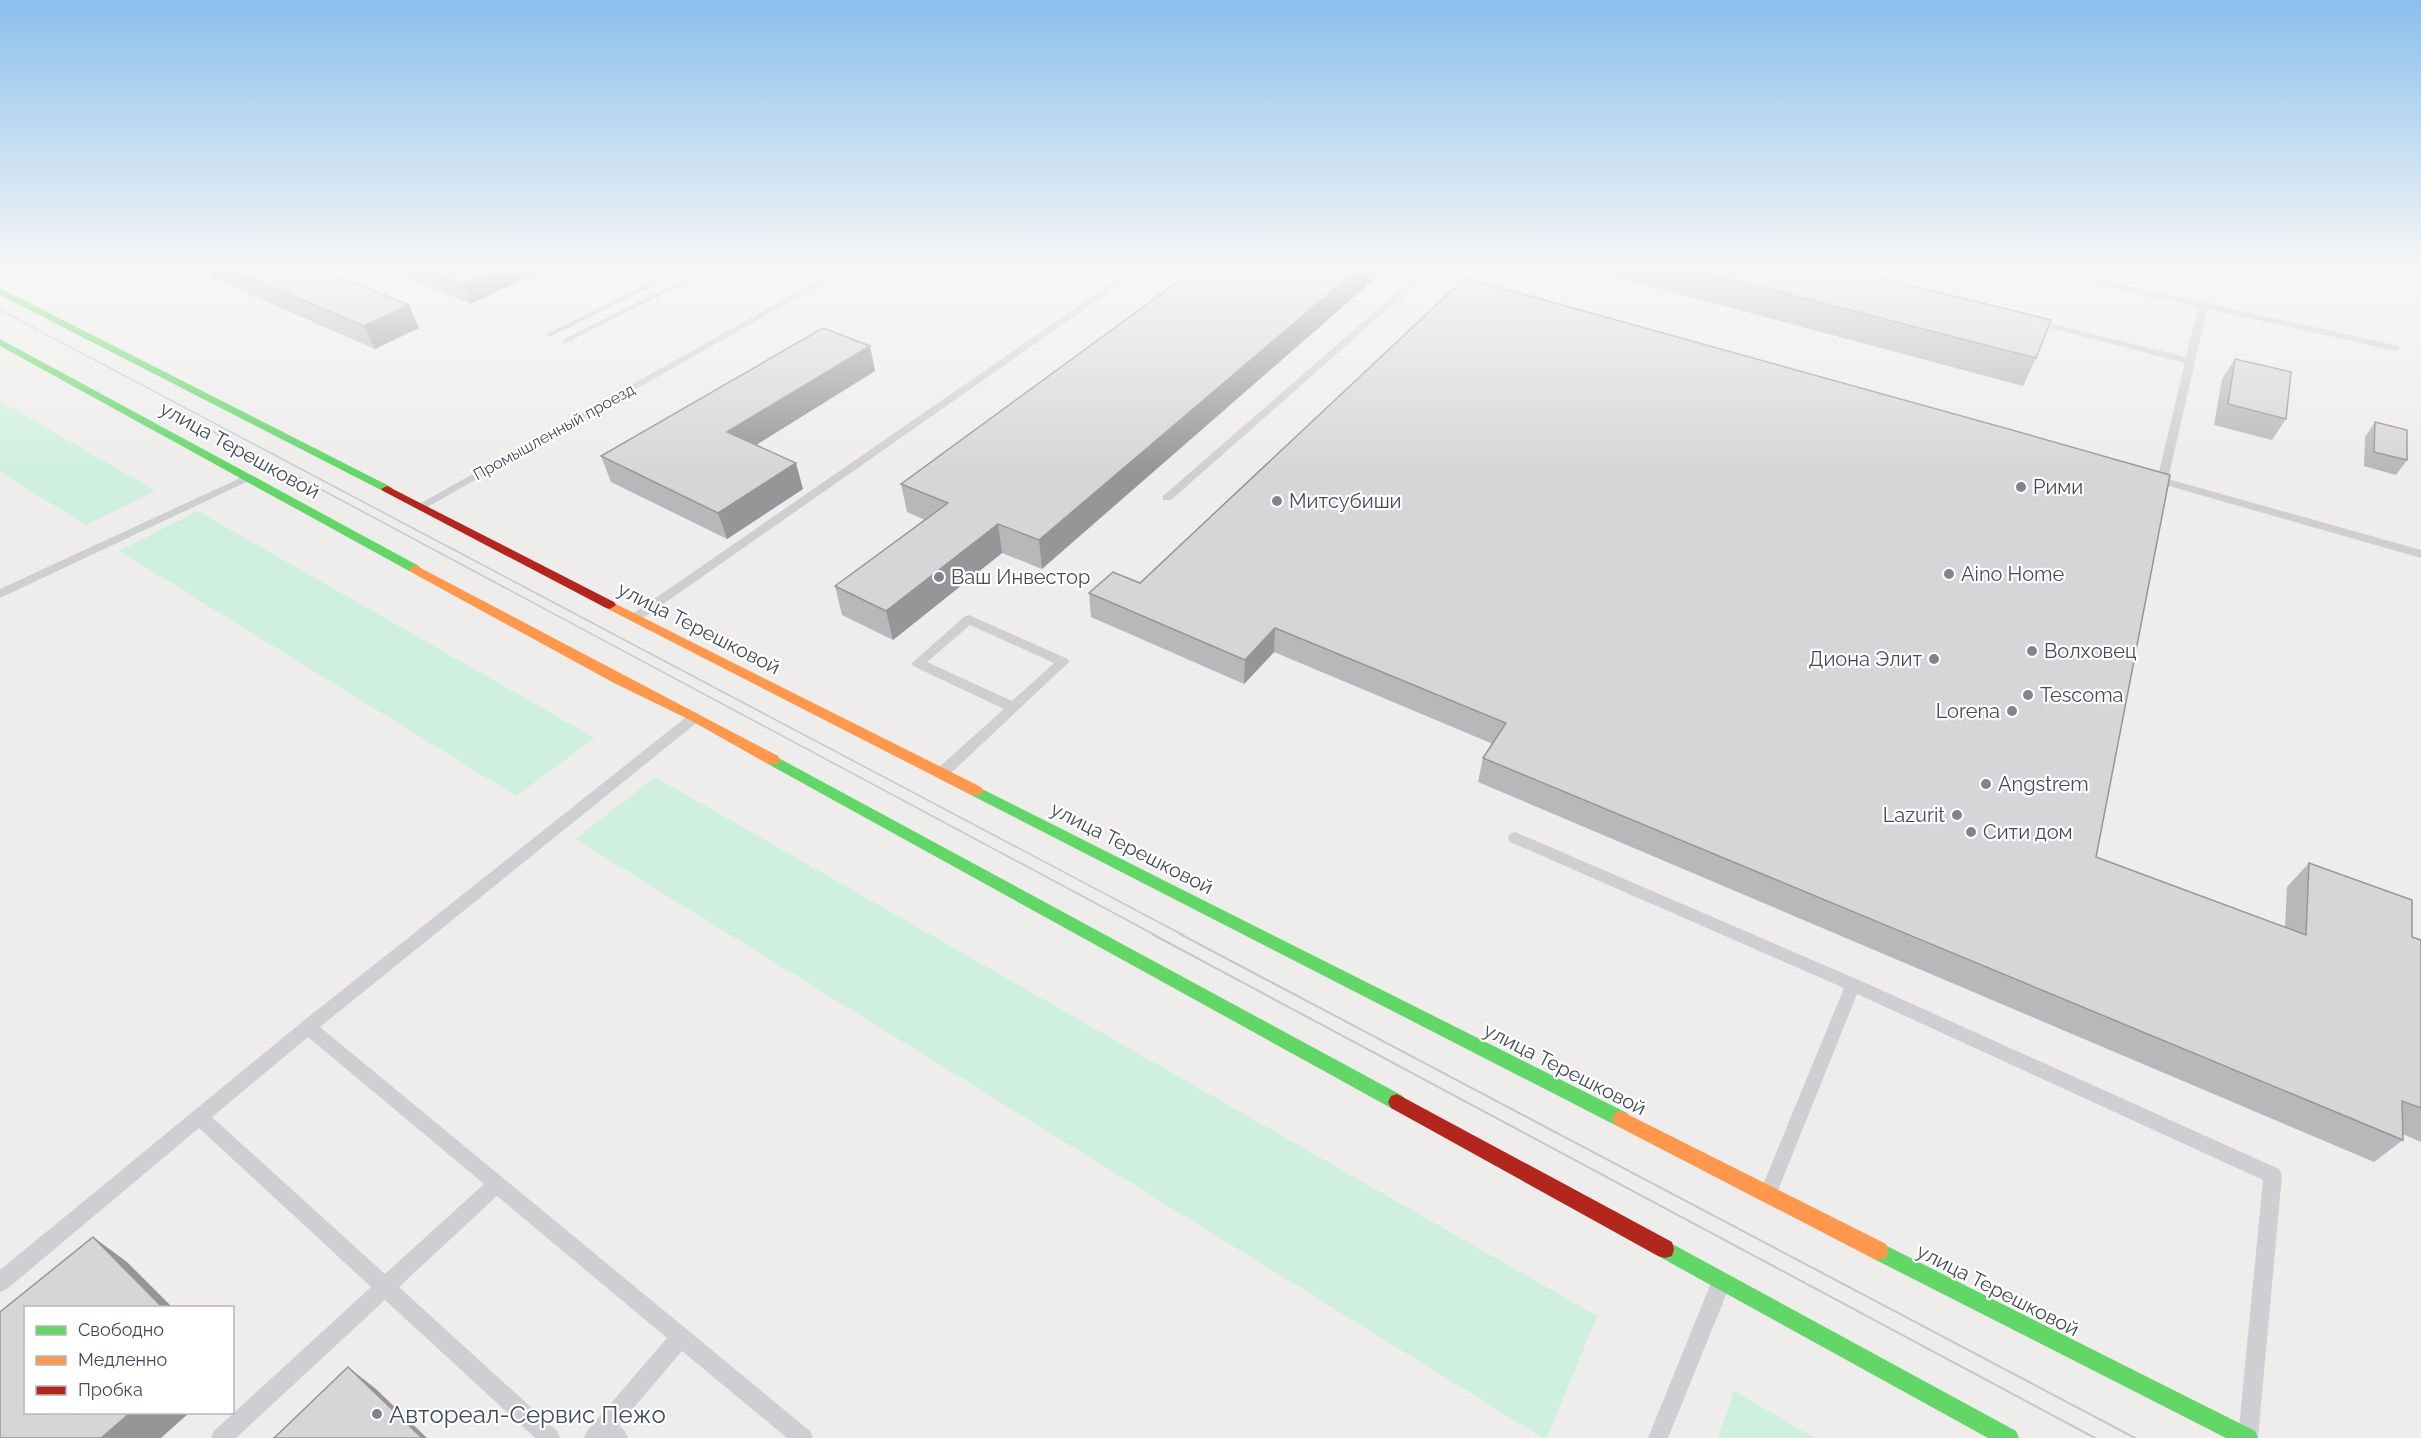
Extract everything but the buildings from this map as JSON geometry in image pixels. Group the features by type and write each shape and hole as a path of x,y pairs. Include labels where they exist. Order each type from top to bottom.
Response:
{"main road":[{"name":"улица Терешковой","path":"89,336 635,618 2248,1438"},
{"name":"улица Терешковой","path":"0,342 619,680 695,717 2010,1438"}],"lane":[{"name":"Промышленный проезд","path":"420,507 724,336"},
{"path":"635,618 1041,336"},
{"path":"1167,498 1352,336"},
{"path":"2089,336 2190,361"},
{"path":"2162,481 2196,336"},
{"path":"2343,336 2396,348"},
{"path":"2139,474 2421,554"},
{"path":"0,594 249,477"},
{"path":"942,773 1063,662 969,619 918,663 1012,707"},
{"path":"0,1282 308,1027 695,717"},
{"path":"1515,838 1853,986 2273,1175 2248,1438"},
{"path":"1768,1195 1853,986"},
{"path":"308,1027 803,1438"},
{"path":"200,1117 550,1438"},
{"path":"221,1438 497,1184"},
{"path":"1658,1438 1722,1280"},
{"path":"605,1434 681,1337"}],"green space":[{"path":"0,401 156,491 86,525 0,472"},
{"path":"198,511 595,738 516,796 119,551"},
{"path":"655,777 1597,1316 1547,1438 1543,1438 575,839"},
{"path":"1734,1391 1815,1438 1718,1438"}],"tram line":[{"path":"49,336 1183,935"},
{"path":"180,414 1155,935"},
{"path":"1152,934 2095,1438"},
{"path":"1180,934 2135,1438"}],"railway":[{"path":"565,341 575,336"}],"traffic: fast":[{"path":"88,336 387,489"},
{"path":"0,342 415,569"},
{"path":"773,760 1397,1102"},
{"path":"976,791 1621,1119"},
{"path":"1665,1249 2009,1438"},
{"path":"1879,1251 2248,1438"}],"traffic: slow":[{"path":"415,569 619,680 695,717 773,760"},
{"path":"610,605 976,791"},
{"path":"1621,1119 1879,1251"}],"traffic: jam":[{"path":"387,489 610,605"},
{"path":"1397,1102 1665,1249"}],"place":[{"name":"Рими","path":"2021,487"},
{"name":"Митсубиши","path":"1277,501"},
{"name":"Aino Home","path":"1949,574"},
{"name":"Ваш Инвестор","path":"939,577"},
{"name":"Волховец","path":"2032,651"},
{"name":"Диона Элит","path":"1934,659"},
{"name":"Tescoma","path":"2028,695"},
{"name":"Lorena","path":"2012,711"},
{"name":"Angstrem","path":"1986,784"},
{"name":"Lazurit","path":"1957,815"},
{"name":"Сити дом","path":"1971,832"},
{"name":"Автореал-Сервис Пежо","path":"377,1414"}]}
